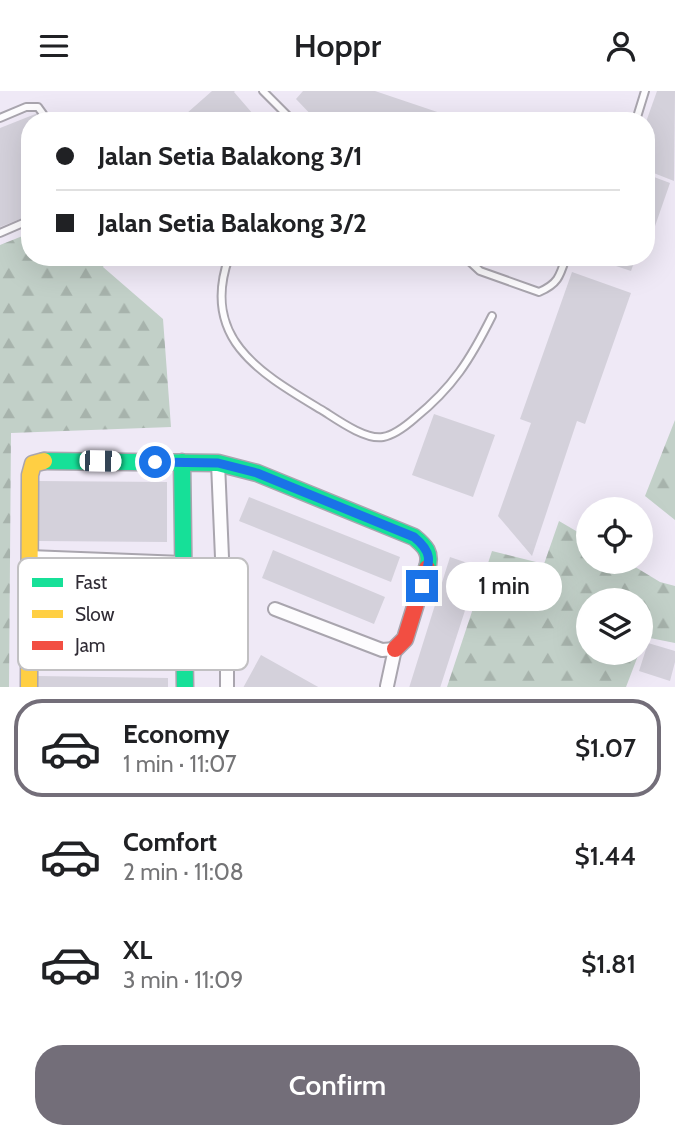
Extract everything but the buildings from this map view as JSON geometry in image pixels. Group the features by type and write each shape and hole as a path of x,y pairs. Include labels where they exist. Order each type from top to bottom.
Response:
{"street":[{"path":"55,558 29,557 30,475 33,464 45,461 218,463 257,473 414,537 426,547 430,560 405,639 395,649 387,686"},
{"path":"183,462 183,558"},
{"path":"218,463 222,558"},
{"path":"275,609 382,650 395,649"}],"lane":[{"path":"263,91 283,112"},
{"path":"639,112 645,91"},
{"path":"0,118 26,107 38,107 42,112"},
{"path":"0,233 21,224"},
{"path":"226,266 222,278 221,301 227,328 240,350 270,378 334,418 356,431 382,437 404,427 442,396 456,378 492,316"},
{"path":"475,266 480,271 539,292 552,287 563,266"}],"green space":[{"path":"21,237 21,266 104,266 163,319 171,427 11,433 9,687 0,687 0,245"},
{"path":"675,420 675,520 653,502 653,497 645,496"},
{"path":"559,521 576,531 576,574 647,574 660,582 675,586 675,643 653,639 653,588 576,588 576,665 634,665 626,687 447,687 492,551 544,564"}],"traffic: fast":[{"path":"44,461 218,463 257,473 414,537 426,550 429,558 427,568"},
{"path":"182,462 183,558"},
{"path":"185,670 185,687"}],"traffic: slow":[{"path":"30,558 30,475 33,464 44,461"},
{"path":"29,670 29,687"}],"traffic: jam":[{"path":"395,649 405,639 427,568"}],"route":[{"path":"155,462 218,463 257,473 414,537 426,547 430,560 422,586"}]}
